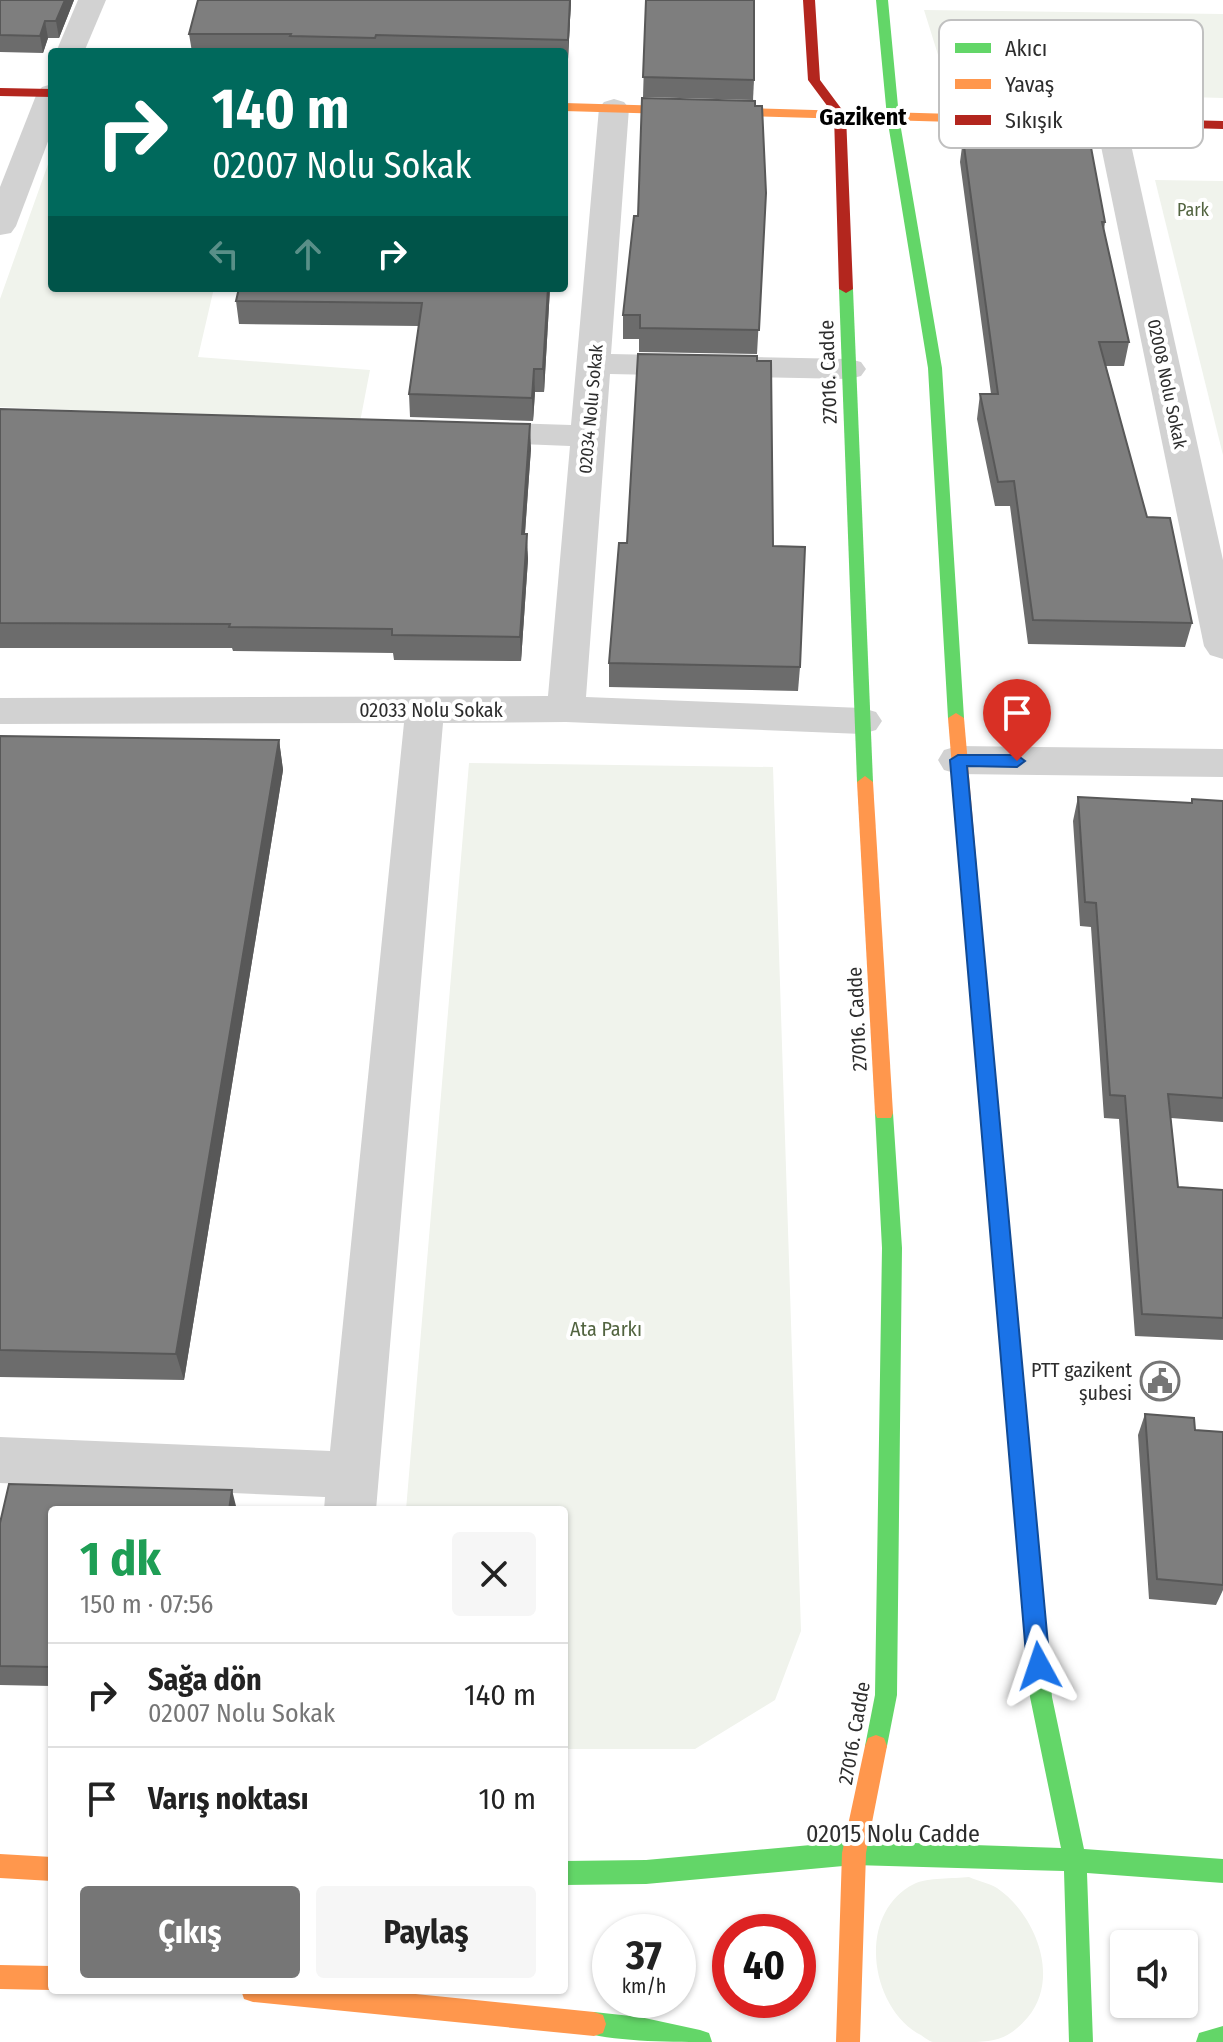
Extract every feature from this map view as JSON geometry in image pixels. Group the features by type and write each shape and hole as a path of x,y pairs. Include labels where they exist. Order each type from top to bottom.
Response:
{"street":[{"path":"72,48 92,0"},
{"path":"809,0 814,80 840,115"},
{"path":"882,0 893,117 935,368 958,760 1041,1697 1075,1860 1081,2042"},
{"path":"0,92 48,93"},
{"path":"0,226 48,103"},
{"path":"568,107 939,118"},
{"name":"02034 Nolu Sokak","path":"566,709 614,108"},
{"name":"27016. Cadde","path":"840,115 862,721 892,1248 886,1695 854,1853 848,2042"},
{"path":"1203,124 1223,125"},
{"name":"02008 Nolu Sokak","path":"1117,148 1223,646"},
{"path":"594,364 849,369"},
{"path":"445,431 588,436"},
{"name":"02033 Nolu Sokak","path":"0,711 566,709 862,721"},
{"path":"0,1460 352,1492 425,710"},
{"path":"958,760 1223,763"},
{"name":"02015 Nolu Cadde","path":"568,1873 646,1872 854,1853 1075,1860 1223,1871"},
{"path":"0,1866 48,1869"},
{"path":"0,1977 48,1978"},
{"path":"293,1994 640,2029 700,2042"},
{"path":"1208,2042 1223,2038"}],"green space":[{"path":"924,10 1223,14 1223,98 1203,97 1203,20 939,20 939,58"},
{"path":"48,164 48,292 213,292 198,357 370,370 360,422 0,407 0,299"},
{"name":"Park","path":"1155,180 1223,181 1223,455"},
{"name":"Ata Parkı","path":"469,763 773,767 801,1631 775,1700 695,1749 568,1749 568,1506 406,1506"},
{"path":"969,1877 997,1888 1023,1914 1039,1947 1043,1965 1042,1984 1038,2001 1028,2017 1009,2034 988,2041 933,2042 901,2019 888,2001 876,1957 877,1935 884,1915 896,1897 914,1884 933,1879"}],"building":[{"path":"0,0 65,0 56,21 45,21 40,36 0,35"},
{"path":"198,0 570,0 568,40 189,34"},
{"path":"646,0 754,0 754,80 643,77"},
{"path":"642,98 755,101 755,106 762,106 766,193 759,330 640,328 640,315 623,315 634,216 638,216"},
{"path":"964,148 1091,148 1105,222 1102,222 1129,342 1099,342 1147,517 1170,518 1192,623 1033,620 1014,481 998,482 980,394 998,394"},
{"path":"238,292 548,292 543,369 534,369 532,398 409,394 422,303 236,301"},
{"path":"638,354 757,356 757,361 771,361 773,546 805,547 800,667 609,663 619,543 627,543"},
{"path":"0,409 530,424 522,534 527,534 520,637 392,635 392,629 229,627 230,624 0,623"},
{"path":"0,736 279,740 176,1354 0,1350"},
{"path":"1078,797 1192,803 1192,799 1223,801 1223,1098 1168,1094 1178,1187 1223,1190 1223,1318 1142,1314 1125,1096 1110,1095 1096,903 1085,902"},
{"path":"1145,1414 1194,1418 1195,1430 1223,1432 1223,1585 1157,1579"},
{"path":"9,1484 232,1490 230,1506 48,1506 48,1667 0,1666 0,1523"}],"traffic: fast":[{"path":"882,0 893,117 935,368 956,718"},
{"path":"846,289 865,782"},
{"path":"876,1746 886,1695 892,1248 884,1113"},
{"path":"1022,1478 1041,1697 1075,1860 1081,2042"},
{"path":"568,1873 646,1872 854,1853 1075,1860 1223,1871"},
{"path":"594,2024 640,2029 700,2042"},
{"path":"1208,2042 1223,2038"}],"traffic: slow":[{"path":"568,107 939,118"},
{"path":"956,718 989,1112"},
{"path":"865,782 884,1113"},
{"path":"848,2042 854,1853 876,1746"},
{"path":"0,1866 48,1869"},
{"path":"0,1977 48,1978"},
{"path":"293,1994 594,2024"}],"traffic: jam":[{"path":"809,0 814,80 840,115 846,289"},
{"path":"0,92 48,93"},
{"path":"1203,124 1223,125"},
{"path":"989,1112 1022,1478"}],"place":[{"name":"PTT gazikent şubesi","path":"1160,1381"}],"district":[{"name":"Gazikent","path":"863,117"}],"route":[{"path":"1017,761 958,760 1039,1666"}]}
